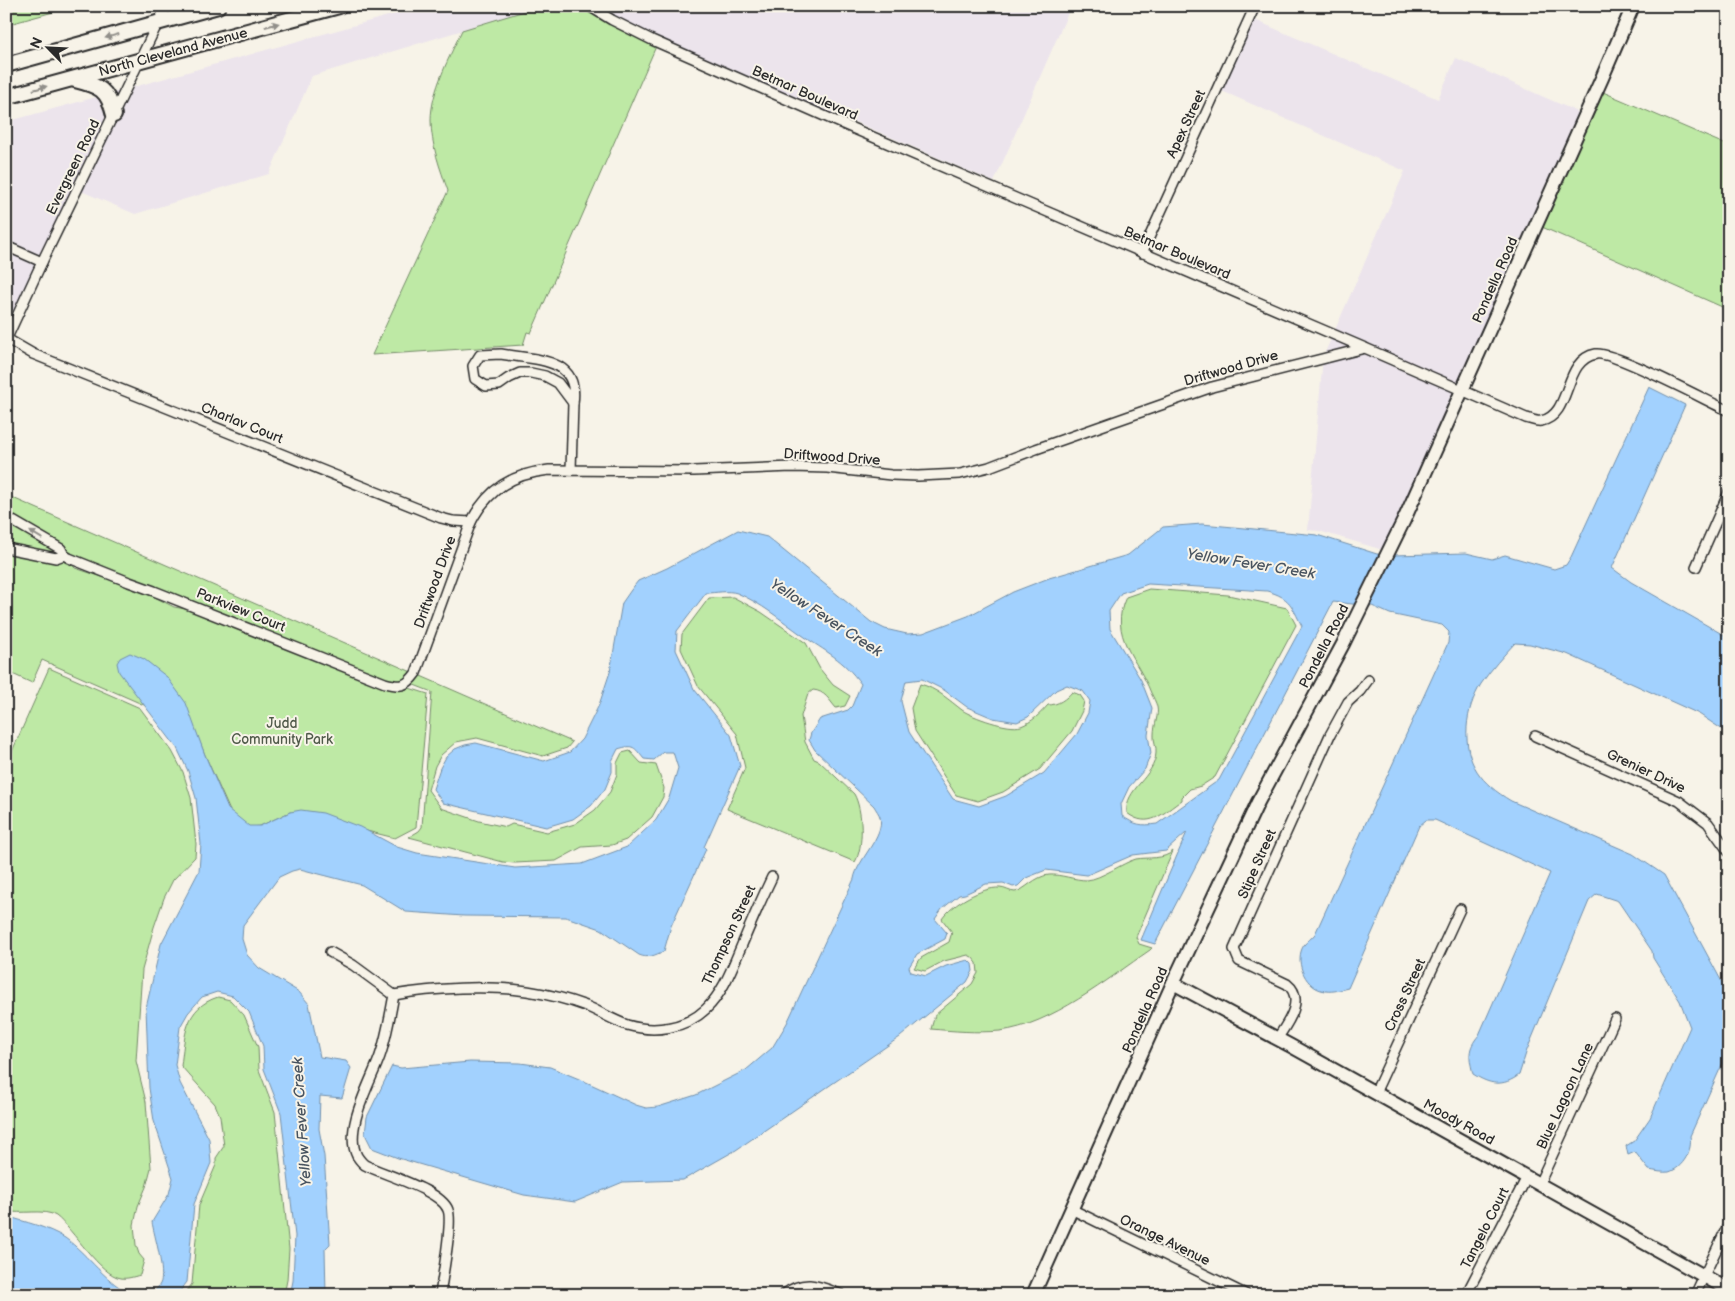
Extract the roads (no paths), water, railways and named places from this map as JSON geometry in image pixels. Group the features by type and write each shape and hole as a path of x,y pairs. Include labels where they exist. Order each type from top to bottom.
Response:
{"main road":[{"path":"6,65 218,6"},
{"name":"North Cleveland Avenue","path":"6,98 339,6"},
{"name":"Pondella Road","path":"1033,1295 1173,983 1258,802 1343,644 1404,520 1599,86 1632,6"},
{"path":"74,79 95,85 104,91 111,101 114,115"},
{"name":"Moody Road","path":"1173,983 1729,1290"}],"street":[{"name":"Evergreen Road","path":"6,340 166,6"},
{"name":"Betmar Boulevard","path":"589,6 612,20 664,46 830,119 1526,418 1540,422 1552,417 1560,407 1576,367 1585,358 1597,354 1609,355 1678,386 1729,412"},
{"name":"Apex Street","path":"1142,253 1255,6"},
{"path":"6,246 42,262"},
{"name":"Charlav Court","path":"6,340 33,354 441,518 452,521 471,522"},
{"name":"Driftwood Drive","path":"409,683 416,673 471,522 480,506 492,492 515,478 538,471 694,471 792,467 827,468 900,476 960,474 989,467 1036,448 1212,387 1365,348"},
{"path":"572,470 574,393 573,383 567,373 557,365 546,360 501,354 480,355 473,366 475,378 486,386 499,385 509,378 524,373 545,376 558,383 573,404"},
{"path":"523,357 524,373"},
{"path":"1696,567 1729,492"},
{"name":"Parkview Court","path":"6,517 60,549 64,555 121,579 154,590 385,683 397,686 409,683"},
{"name":"Parkview Court","path":"6,548 56,558 64,555"},
{"name":"Stipe Street","path":"1277,1039 1294,1008 1295,994 1287,984 1240,961 1234,949 1330,735 1348,702 1368,680"},
{"name":"Grenier Drive","path":"1535,736 1679,801 1700,815 1708,823 1729,852"},
{"name":"Thompson Street","path":"394,995 414,991 490,988 525,990 587,1007 640,1028 668,1028 681,1024 705,1010 721,989 772,877"},
{"name":"Cross Street","path":"1375,1093 1460,909"},
{"path":"330,952 353,965 394,995 380,1056 357,1118 354,1131 355,1148 357,1156 365,1165 430,1192 441,1199 448,1210 449,1223 440,1295"},
{"name":"Blue Lagoon Lane","path":"1539,1184 1615,1019"},
{"name":"Tangelo Court","path":"1468,1291 1526,1177"},
{"name":"Orange Avenue","path":"1071,1209 1247,1295"},
{"path":"1695,1295 1729,1223"},
{"path":"783,1295 801,1284 814,1284 842,1295"}],"water":[{"name":"Yellow Fever Creek","path":"1649,387 1685,405 1612,568 1631,582 1729,638 1729,734 1699,714 1567,654 1530,644 1515,643 1478,689 1473,699 1467,727 1467,740 1472,762 1483,779 1500,794 1511,801 1633,854 1664,875 1729,995 1729,1049 1690,1136 1690,1147 1686,1158 1674,1170 1659,1172 1649,1170 1635,1152 1628,1155 1626,1146 1634,1141 1650,1118 1690,1027 1680,1001 1653,958 1652,951 1618,901 1597,894 1589,901 1527,1050 1519,1075 1502,1083 1491,1082 1473,1074 1470,1053 1550,873 1435,820 1426,820 1419,826 1348,988 1325,991 1315,987 1306,978 1302,971 1301,951 1315,934 1448,643 1449,632 1442,625 1390,614 1372,606 1333,602 1155,944 1141,940 1187,832 1166,851 1133,855 1087,875 1046,870 1026,878 1018,886 1013,887 1003,883 986,884 959,895 942,909 935,919 947,933 945,939 917,954 909,967 911,972 926,976 946,966 968,960 972,964 973,971 967,982 900,1037 736,1150 683,1180 623,1182 575,1202 524,1195 398,1158 372,1148 365,1134 367,1117 392,1066 401,1068 470,1062 520,1063 550,1067 646,1108 658,1107 696,1095 746,1070 772,1048 787,1023 856,872 875,840 880,824 880,816 874,806 815,750 809,740 820,719 848,710 852,706 861,684 848,668 834,656 754,602 733,592 706,593 677,631 676,650 694,689 731,735 740,766 704,847 706,849 671,926 664,951 648,957 639,955 601,929 566,917 464,916 406,912 362,885 300,869 279,877 243,925 242,939 247,955 259,968 299,992 309,1004 320,1057 346,1061 351,1068 342,1098 320,1096 319,1129 324,1156 330,1244 325,1249 326,1295 290,1295 293,1281 295,1236 281,1113 264,1069 263,1046 249,1012 233,996 217,992 202,997 188,1013 180,1027 175,1065 180,1083 209,1139 211,1163 194,1204 187,1282 177,1295 149,1295 160,1284 162,1272 152,1222 169,1194 173,1178 154,1121 149,1088 146,1008 161,944 199,871 201,844 196,798 188,771 177,748 119,672 117,663 120,658 130,653 144,659 167,677 186,703 228,809 249,826 260,826 290,812 301,810 323,813 360,827 397,847 417,853 515,868 582,864 627,847 656,820 669,798 678,768 673,752 663,752 654,760 644,759 636,749 631,747 618,749 612,761 612,772 605,789 591,806 573,819 546,827 443,803 433,789 440,768 446,757 455,749 476,743 544,761 570,752 582,739 599,705 610,672 622,603 631,590 638,581 667,568 738,530 767,537 871,622 885,629 907,634 923,633 968,616 1013,592 1049,578 1128,555 1163,527 1202,524 1317,535 1377,554 1466,553 1492,559 1505,555 1554,569 1566,565","holes":["1148,584 1267,591 1286,600 1302,626 1219,780 1157,824 1147,825 1135,823 1122,816 1121,804 1129,787 1145,769 1151,753 1148,735 1152,708 1141,680 1110,629 1109,611 1121,593","922,679 944,690 967,707 993,718 1017,722 1028,717 1056,690 1067,685 1083,691 1090,701 1088,713 1077,734 1044,773 1006,796 979,806 953,799 909,732 901,701 906,681"]},
{"path":"6,1216 44,1228 65,1238 106,1277 134,1295 66,1295 54,1289 38,1295 6,1295"}],"park label":[{"name":"Judd Community Park","path":"282,732"}]}
